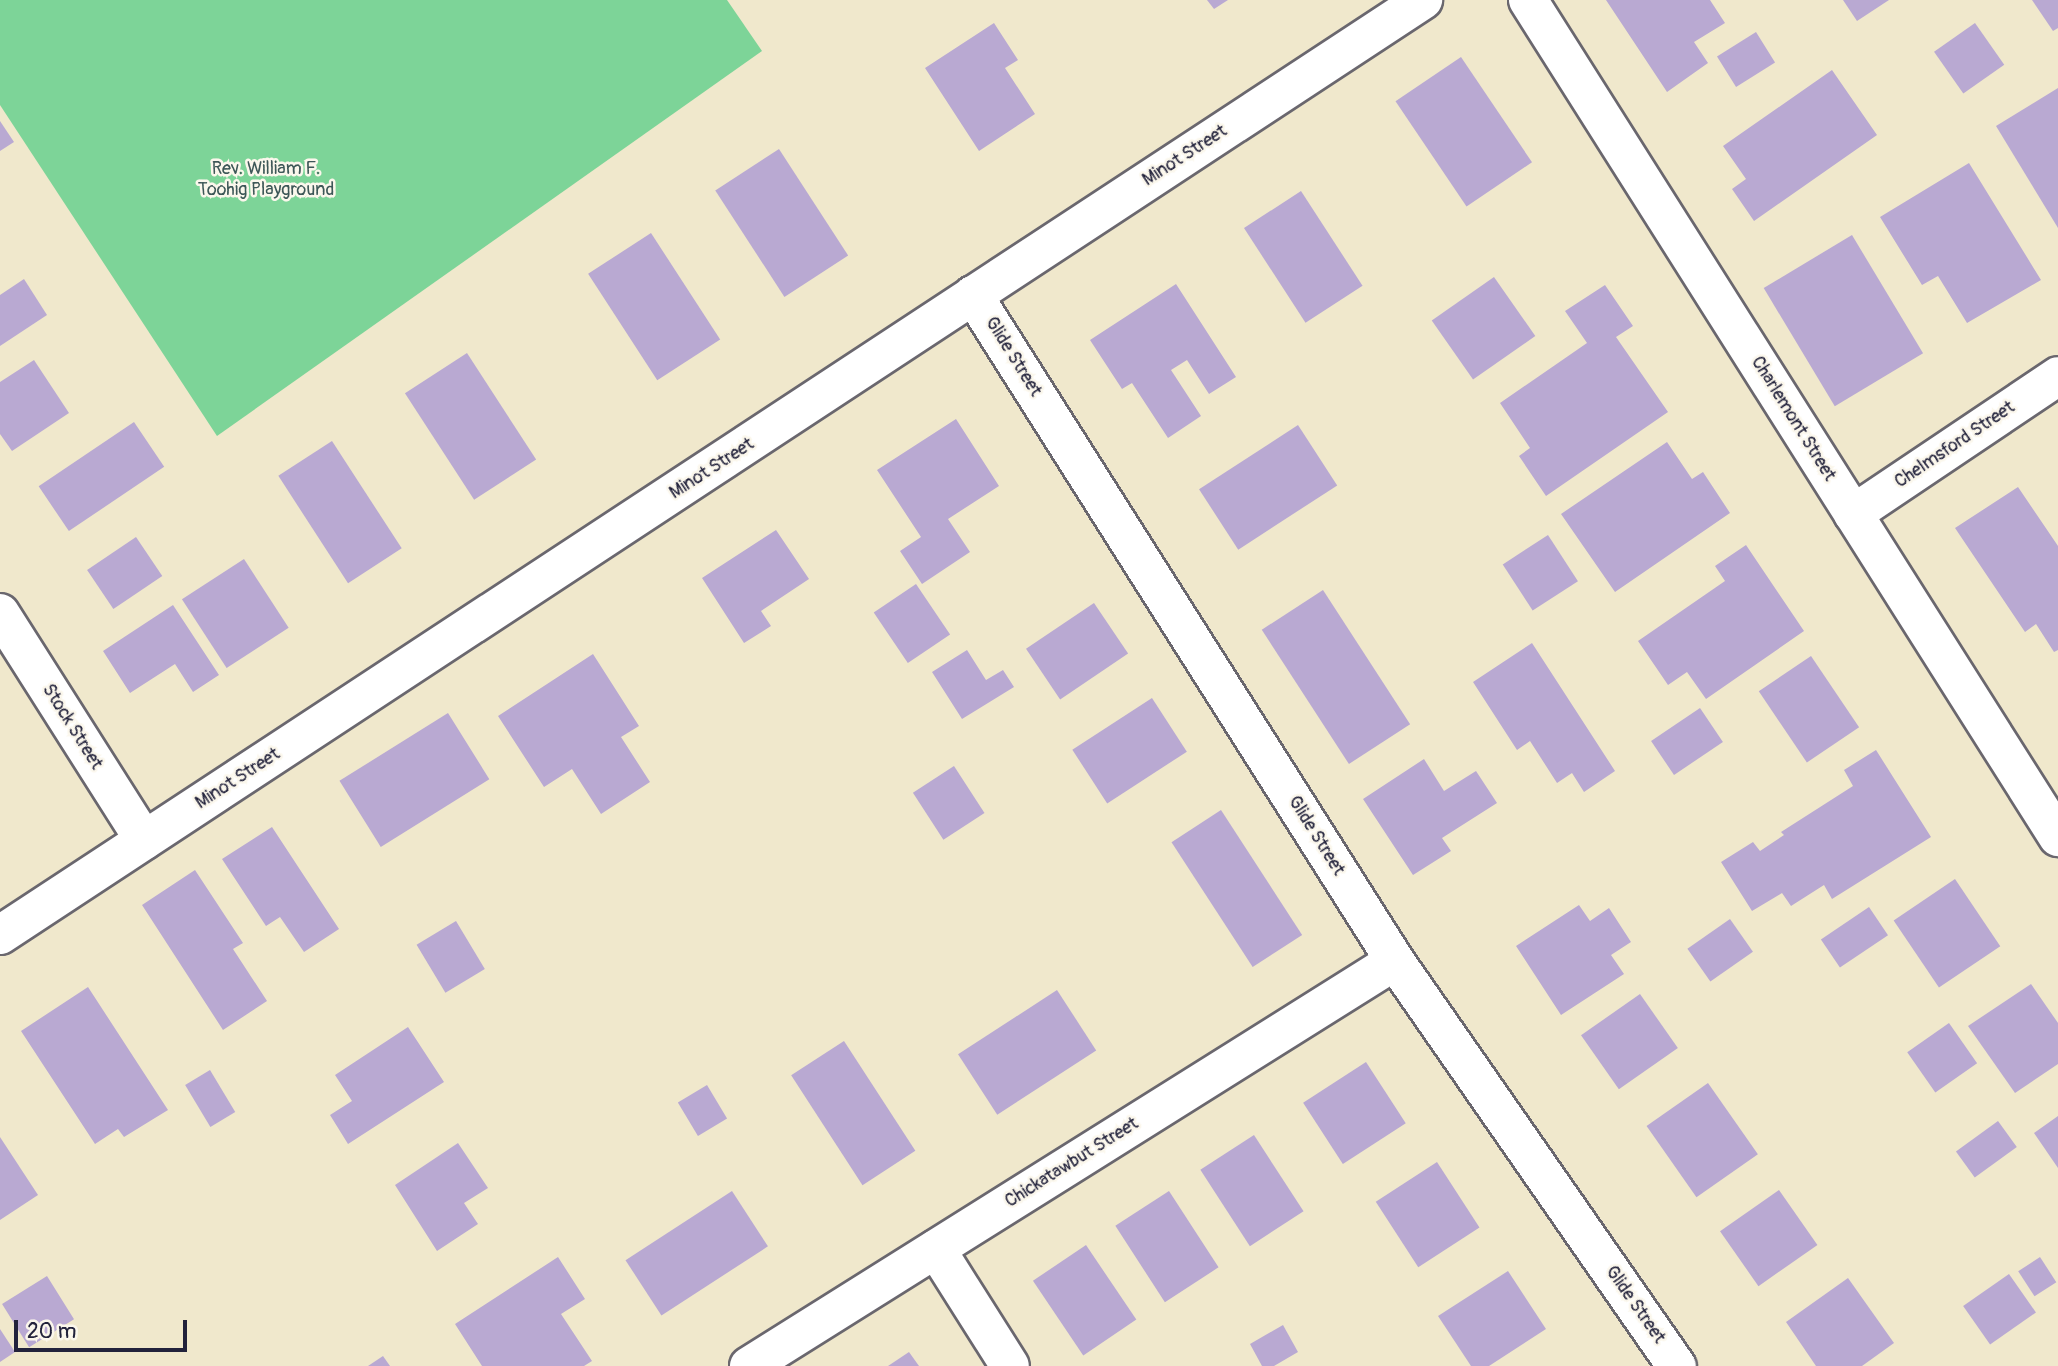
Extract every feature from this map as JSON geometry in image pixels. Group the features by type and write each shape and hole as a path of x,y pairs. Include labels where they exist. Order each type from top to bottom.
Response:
{"street":[{"name":"Minot Street","path":"0,935 1423,0"},
{"name":"Charlemont Street","path":"1528,0 2058,837"},
{"name":"Glide Street","path":"974,295 1395,961 1677,1366"},
{"name":"Chelmsford Street","path":"1853,514 2058,376"},
{"name":"Stock Street","path":"0,613 145,840"},
{"name":"Chickatawbut Street","path":"749,1366 1395,961"},
{"path":"936,1248 1010,1366"}],"green space":[{"name":"Rev. William F. Toohig Playground","path":"0,0 727,0 762,51 217,436 0,105"}],"building":[{"path":"1207,0 1228,0 1214,9"},
{"path":"1606,0 1710,0 1725,23 1694,42 1708,63 1667,92"},
{"path":"1843,0 1889,0 1857,21"},
{"path":"2032,0 2058,0 2058,28 2053,31"},
{"path":"994,23 1018,60 1005,68 1035,114 979,151 925,68"},
{"path":"1975,23 2004,65 1963,93 1934,52"},
{"path":"1756,32 1775,63 1736,87 1717,56"},
{"path":"1461,57 1532,162 1467,206 1396,101"},
{"path":"1832,70 1877,135 1754,221 1732,189 1746,179 1723,146"},
{"path":"2058,88 2058,228 1996,126"},
{"path":"0,121 14,142 0,151"},
{"path":"779,149 848,256 784,297 715,190"},
{"path":"1969,163 2041,280 1967,323 1938,276 1922,285 1880,217"},
{"path":"1301,191 1363,286 1306,323 1244,228"},
{"path":"651,233 720,340 657,380 588,274"},
{"path":"1852,235 1923,353 1835,406 1764,288"},
{"path":"1494,277 1535,336 1473,380 1432,321"},
{"path":"24,279 47,315 0,346 0,295"},
{"path":"1176,284 1236,377 1209,394 1187,360 1171,370 1201,416 1168,438 1132,383 1122,389 1090,340"},
{"path":"1605,285 1633,326 1616,337 1668,412 1546,496 1519,456 1530,448 1500,403 1587,343 1565,311"},
{"path":"467,353 536,460 474,500 405,393"},
{"path":"34,360 69,413 12,451 0,434 0,382"},
{"path":"956,419 999,486 948,519 970,552 922,584 900,551 921,537 877,470"},
{"path":"134,422 164,467 69,531 39,486"},
{"path":"1298,425 1337,485 1238,550 1199,489"},
{"path":"332,441 402,548 348,583 278,476"},
{"path":"1667,442 1692,479 1703,472 1730,513 1615,592 1561,514"},
{"path":"2018,487 2058,546 2058,650 2054,652 2036,624 2025,632 1955,528"},
{"path":"776,530 809,579 761,611 771,626 744,643 702,578"},
{"path":"1548,535 1578,581 1533,611 1503,564"},
{"path":"136,537 162,576 113,609 87,570"},
{"path":"1746,545 1804,631 1706,699 1687,672 1668,685 1638,641 1725,581 1715,566"},
{"path":"244,559 289,628 227,668 182,599"},
{"path":"916,584 950,635 908,663 874,613"},
{"path":"1323,590 1410,724 1349,764 1262,630"},
{"path":"1094,603 1128,654 1060,699 1026,649"},
{"path":"173,605 219,675 193,692 175,664 130,693 103,651"},
{"path":"1532,643 1615,771 1584,792 1572,773 1557,783 1530,741 1517,750 1473,682"},
{"path":"967,650 986,680 1003,670 1014,687 962,719 932,672"},
{"path":"593,654 639,726 621,737 650,782 601,814 572,769 544,787 498,716"},
{"path":"1811,656 1859,727 1807,763 1759,691"},
{"path":"1152,698 1187,752 1107,803 1072,750"},
{"path":"1700,708 1723,742 1674,775 1651,741"},
{"path":"448,713 489,779 381,847 339,781"},
{"path":"1876,750 1931,837 1832,899 1824,885 1791,906 1782,893 1752,911 1721,862 1753,842 1760,851 1784,835 1781,832 1853,786 1844,770"},
{"path":"1424,759 1444,791 1476,771 1497,803 1442,838 1451,851 1413,875 1363,799"},
{"path":"954,766 984,813 943,840 913,793"},
{"path":"1221,810 1302,935 1253,967 1172,842"},
{"path":"272,827 339,929 304,952 280,917 266,926 222,859"},
{"path":"195,870 243,943 233,949 267,1001 223,1030 142,905"},
{"path":"1955,879 2000,946 1939,988 1894,920"},
{"path":"1579,905 1590,921 1609,908 1631,942 1611,955 1624,974 1561,1015 1516,946"},
{"path":"1869,907 1888,935 1840,968 1821,939"},
{"path":"1730,919 1753,952 1710,982 1687,949"},
{"path":"456,921 485,969 445,993 417,945"},
{"path":"2031,984 2058,1023 2058,1064 2015,1093 1968,1026"},
{"path":"88,987 168,1110 124,1137 118,1129 95,1144 21,1031"},
{"path":"1057,990 1096,1050 997,1115 958,1054"},
{"path":"1640,994 1678,1048 1619,1089 1581,1035"},
{"path":"1949,1023 1977,1063 1935,1092 1907,1052"},
{"path":"408,1027 444,1082 348,1144 330,1115 352,1101 335,1075"},
{"path":"844,1041 915,1151 863,1185 791,1075"},
{"path":"1366,1062 1406,1123 1343,1164 1303,1103"},
{"path":"210,1070 235,1112 210,1127 185,1085"},
{"path":"1708,1083 1758,1154 1696,1197 1647,1126"},
{"path":"707,1085 727,1118 698,1136 678,1103"},
{"path":"2058,1116 2058,1168 2034,1133"},
{"path":"1998,1121 2017,1147 1975,1177 1956,1152"},
{"path":"1254,1135 1304,1211 1250,1246 1200,1170"},
{"path":"0,1137 38,1195 0,1220"},
{"path":"458,1143 488,1188 464,1203 478,1224 437,1251 395,1185"},
{"path":"1437,1162 1479,1227 1418,1267 1376,1202"},
{"path":"1779,1190 1817,1245 1758,1286 1720,1231"},
{"path":"732,1191 768,1246 661,1316 625,1260"},
{"path":"1169,1191 1219,1267 1165,1302 1115,1226"},
{"path":"1086,1245 1136,1320 1083,1355 1033,1281"},
{"path":"558,1257 585,1299 561,1314 592,1361 584,1366 482,1366 455,1324"},
{"path":"2040,1257 2056,1282 2035,1296 2018,1271"},
{"path":"1508,1271 1546,1329 1489,1366 1471,1366 1438,1316"},
{"path":"2009,1274 2036,1313 1990,1345 1963,1306"},
{"path":"47,1276 74,1319 29,1347 2,1304"},
{"path":"1848,1278 1894,1343 1862,1366 1816,1366 1786,1322"},
{"path":"1283,1325 1298,1352 1274,1366 1262,1366 1250,1344"},
{"path":"0,1329 15,1352 0,1362"},
{"path":"909,1352 919,1366 888,1366"},
{"path":"383,1356 390,1366 368,1366"}]}
